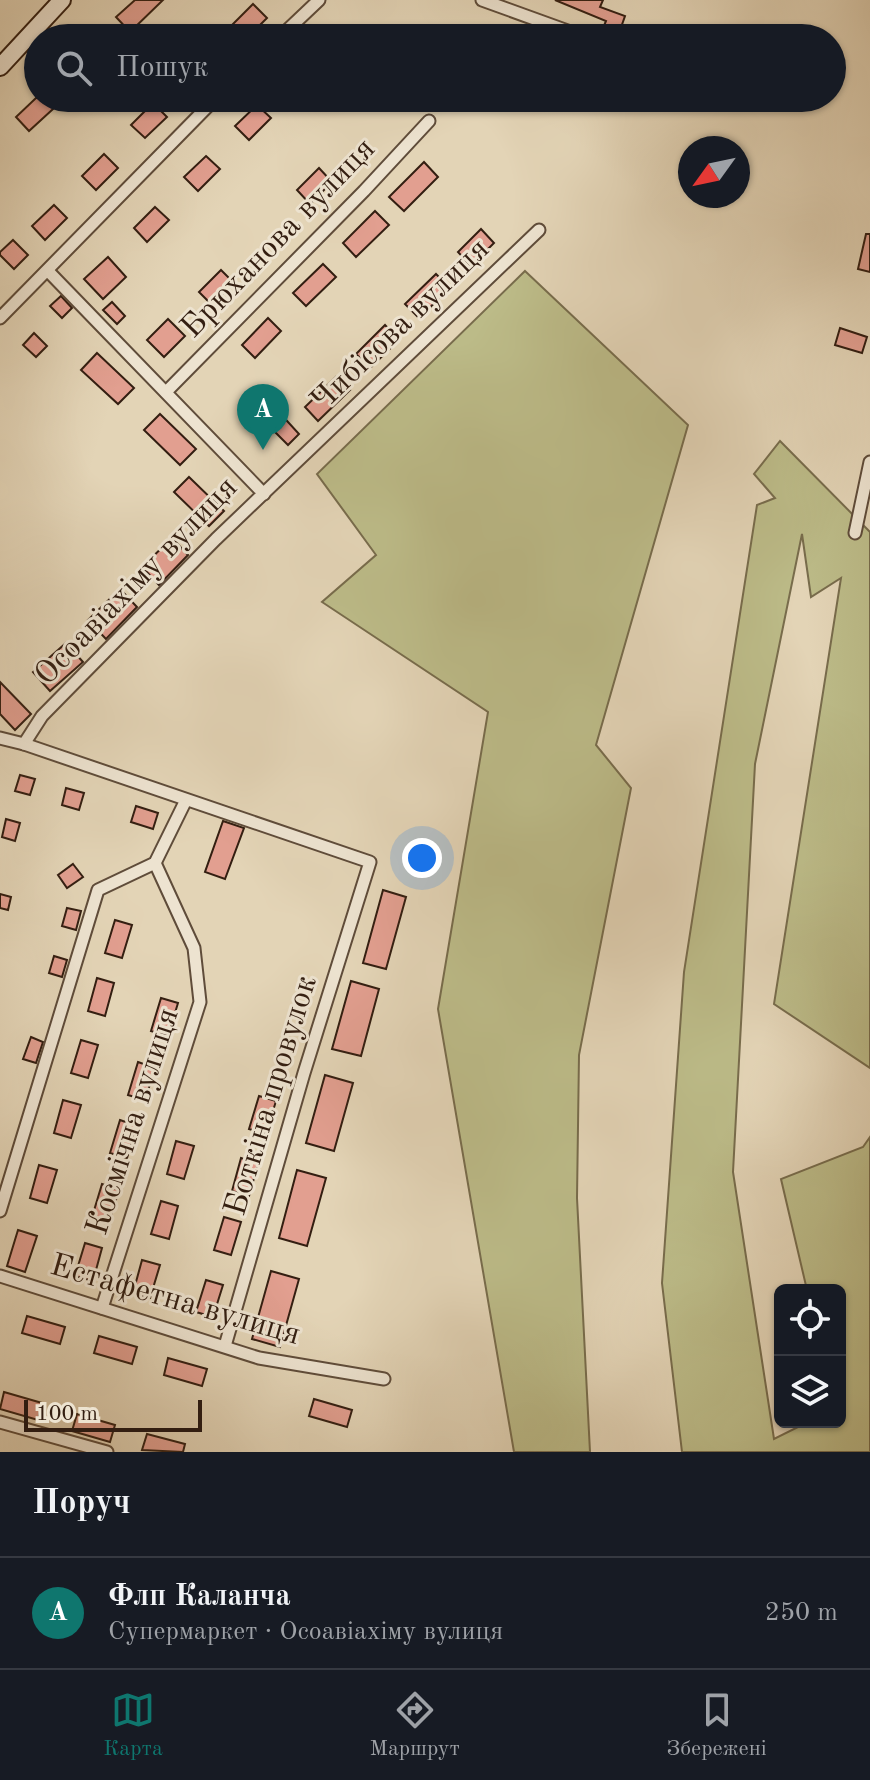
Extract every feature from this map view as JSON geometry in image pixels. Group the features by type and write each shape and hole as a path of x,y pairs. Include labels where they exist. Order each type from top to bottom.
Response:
{"main road":[{"path":"40,24 62,0"},
{"path":"0,67 24,41"}],"street":[{"path":"294,24 319,0"},
{"path":"482,0 548,24"},
{"path":"0,318 202,112"},
{"name":"Брюханова вулиця","path":"166,392 429,121"},
{"name":"Чибісова вулиця","path":"264,494 539,230"},
{"name":"Осоавіахіму вулиця","path":"24,744 42,716 264,494 48,271"},
{"path":"855,533 870,462"},
{"path":"0,738 186,800 155,863 98,890 0,1211"},
{"name":"Боткіна провулок","path":"186,800 370,862 304,1073 225,1346"},
{"name":"Космічна вулиця","path":"102,1308 200,1002 194,948 155,863"},
{"name":"Естафетна вулиця","path":"0,1276 259,1358 384,1379"},
{"path":"0,1422 107,1452"}],"shaded area":[{"path":"525,271 688,425 596,745 631,788 579,1055 577,1198 590,1452 514,1452 438,1009 488,712 322,602 376,555 317,474"},
{"path":"780,441 870,532 870,1068 774,1004 841,578 811,597 802,534 755,764 733,1172 774,1439 796,1428 846,1428 846,1284 806,1284 781,1179 863,1147 870,1137 870,1452 682,1452 662,1283 684,972 757,505 775,498 754,474"}],"building":[{"path":"135,0 163,0 138,24 123,24 116,17"},
{"path":"555,0 603,0 600,7 625,16 622,24 605,24 606,21"},
{"path":"253,4 267,18 261,24 233,24"},
{"path":"24,109 24,112 50,112 29,131 16,117"},
{"path":"144,112 162,112 167,117 145,138 131,125"},
{"path":"250,112 265,112 271,118 249,140 235,126"},
{"path":"104,154 118,168 96,190 82,176"},
{"path":"206,156 220,169 198,191 184,177"},
{"path":"424,162 438,177 404,211 389,197"},
{"path":"319,168 332,182 310,204 297,190"},
{"path":"54,205 67,218 45,240 32,226"},
{"path":"155,207 169,220 147,242 134,228"},
{"path":"375,211 389,225 356,257 343,243"},
{"path":"481,229 494,243 471,266 458,252"},
{"path":"866,234 870,234 870,272 858,269"},
{"path":"13,240 28,255 14,269 0,255"},
{"path":"108,257 126,277 103,299 84,279"},
{"path":"323,264 336,277 306,306 293,293"},
{"path":"221,270 234,283 212,305 199,292"},
{"path":"436,274 450,288 419,318 405,304"},
{"path":"61,296 72,308 62,318 50,306"},
{"path":"112,302 125,316 117,324 103,310"},
{"path":"268,318 281,331 255,358 242,345"},
{"path":"168,319 185,336 164,357 147,340"},
{"path":"385,325 399,340 370,368 356,354"},
{"path":"840,328 867,337 862,353 835,345"},
{"path":"34,333 47,346 36,357 23,345"},
{"path":"97,353 134,388 118,404 81,370"},
{"path":"336,377 350,390 318,421 305,407"},
{"path":"277,410 299,434 288,445 265,422"},
{"path":"160,414 196,449 180,465 144,430"},
{"path":"189,477 224,511 209,526 174,492"},
{"path":"172,538 188,555 159,585 142,567"},
{"path":"120,589 137,607 106,639 88,620"},
{"path":"66,643 83,662 50,691 33,672"},
{"path":"0,682 31,714 15,730 0,714"},
{"path":"20,775 35,779 30,795 15,791"},
{"path":"66,788 84,793 79,810 62,805"},
{"path":"136,806 158,813 153,829 131,822"},
{"path":"6,819 20,823 15,841 2,837"},
{"path":"223,821 244,828 225,879 205,872"},
{"path":"73,864 83,877 67,888 58,875"},
{"path":"383,890 406,897 386,969 363,963"},
{"path":"0,894 11,897 8,910 0,908"},
{"path":"67,908 81,911 76,930 62,926"},
{"path":"115,920 132,925 122,958 105,953"},
{"path":"54,956 67,960 62,977 49,973"},
{"path":"97,978 114,983 105,1016 88,1011"},
{"path":"351,981 379,989 361,1056 332,1049"},
{"path":"161,998 178,1003 168,1036 151,1031"},
{"path":"31,1037 43,1042 36,1063 23,1059"},
{"path":"81,1040 98,1045 88,1078 71,1073"},
{"path":"138,1062 155,1068 145,1100 128,1095"},
{"path":"325,1075 353,1083 334,1151 306,1143"},
{"path":"259,1096 276,1101 266,1134 249,1129"},
{"path":"63,1100 81,1105 71,1138 54,1133"},
{"path":"120,1120 137,1126 127,1158 110,1153"},
{"path":"176,1141 194,1146 184,1179 167,1174"},
{"path":"241,1158 258,1164 249,1196 232,1191"},
{"path":"39,1165 57,1170 47,1203 30,1198"},
{"path":"297,1170 326,1178 307,1246 279,1238"},
{"path":"102,1184 119,1190 109,1222 92,1217"},
{"path":"161,1201 178,1206 169,1239 151,1234"},
{"path":"224,1217 241,1222 231,1255 214,1250"},
{"path":"18,1230 37,1236 25,1272 7,1266"},
{"path":"85,1243 102,1248 93,1281 75,1276"},
{"path":"142,1260 160,1265 150,1298 133,1293"},
{"path":"271,1271 299,1279 280,1347 252,1339"},
{"path":"206,1280 223,1285 213,1317 196,1312"},
{"path":"27,1316 65,1327 60,1344 22,1333"},
{"path":"99,1336 137,1347 132,1364 94,1353"},
{"path":"168,1358 207,1369 202,1386 164,1375"},
{"path":"4,1392 42,1403 38,1420 0,1409"},
{"path":"314,1399 352,1410 347,1427 309,1416"},
{"path":"77,1414 115,1425 110,1442 72,1431"},
{"path":"147,1434 185,1444 183,1452 142,1450"}],"place":[{"name":"Флп Каланча","path":"263,450"}]}
